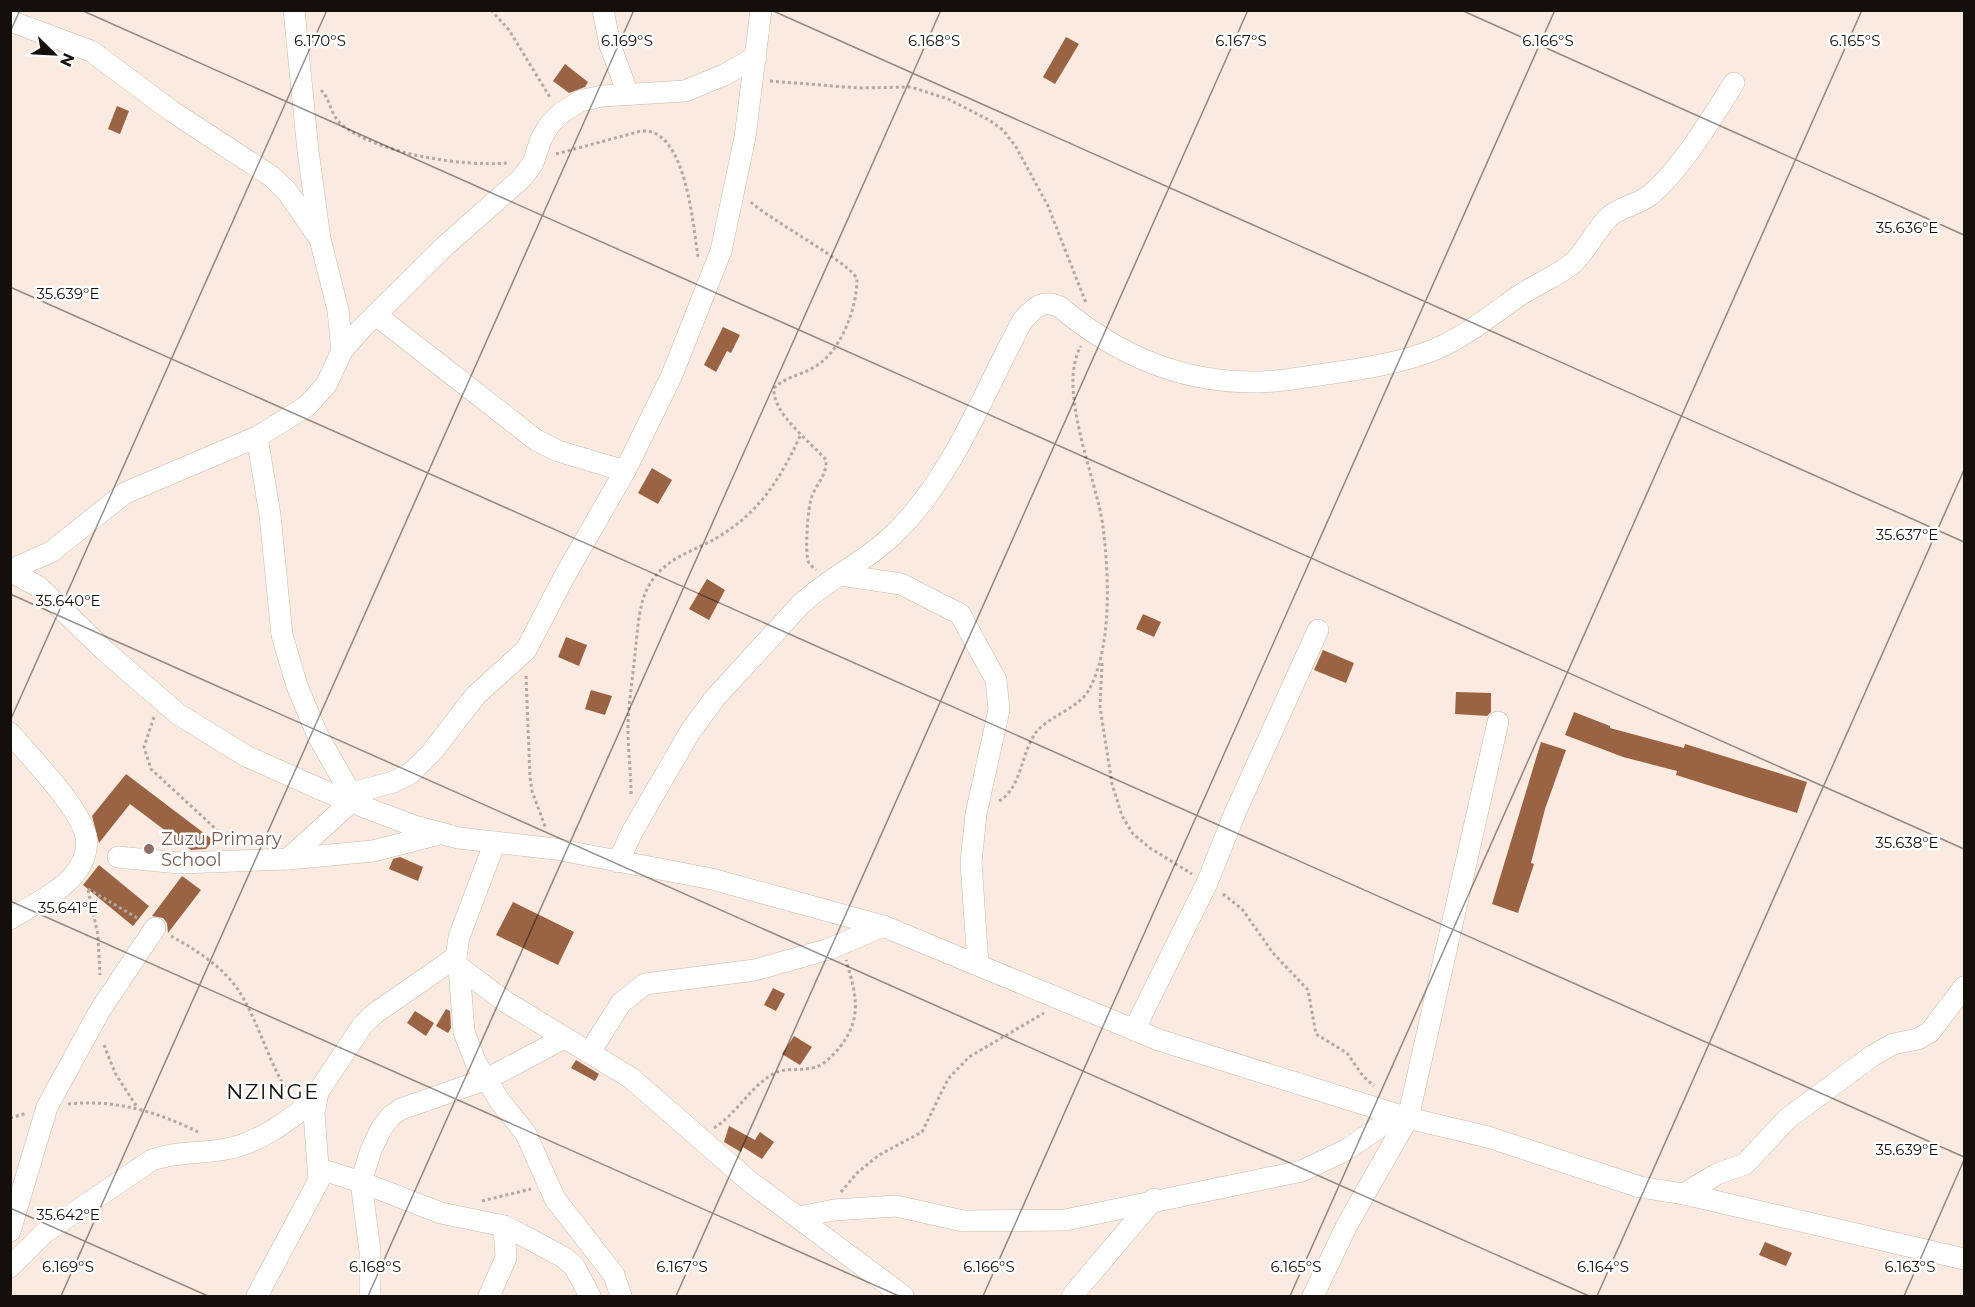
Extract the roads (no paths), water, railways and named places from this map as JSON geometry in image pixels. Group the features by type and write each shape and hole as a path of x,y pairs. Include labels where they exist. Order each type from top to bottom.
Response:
{"street":[{"path":"294,10 308,151 320,239 338,310 342,351"},
{"path":"603,10 610,45 628,94"},
{"path":"288,859 346,798 393,782 411,773 432,752 476,695 526,651 563,579 625,471 672,375 714,271 735,187 753,80 761,10"},
{"path":"10,21 91,51 173,112 271,177 286,190 320,239"},
{"path":"10,571 51,552 105,508 141,484 256,437 289,418 316,398 326,385 342,351 445,246 522,178 535,159 541,139 561,113 580,101 628,94 685,91 724,75 756,57"},
{"path":"618,862 674,758 714,699 801,604 868,557 894,534 931,493 1023,320 1039,304 1050,303 1128,352 1161,368 1214,381 1260,382 1347,371 1404,359 1437,349 1466,333 1526,291 1576,261 1585,245 1611,216 1650,195 1668,177 1734,83"},
{"path":"376,315 536,440 558,451 625,471"},
{"path":"256,437 270,514 282,635 297,686 346,798"},
{"path":"10,571 39,587 160,700 178,714 246,756 440,834 555,849 712,879 883,926 1170,1044 1402,1116 1488,1137 1640,1187 1684,1194 1965,1259"},
{"path":"837,578 902,584 960,614 983,652 996,680 999,710 976,814 971,862 978,965"},
{"path":"1134,1029 1207,883 1235,813 1318,630"},
{"path":"1313,1296 1402,1116 1498,722"},
{"path":"10,733 74,811 86,835 87,850 78,870 65,884 10,918"},
{"path":"118,857 179,863 288,859 373,851 440,834"},
{"path":"495,842 459,937 457,962 464,1032 476,1064 499,1100 526,1134 547,1186 571,1221 614,1275 621,1296"},
{"path":"590,1052 621,1003 635,989 645,984 755,970 842,944 883,926"},
{"path":"10,1231 47,1107 99,1012 155,928"},
{"path":"457,962 499,998 631,1078 697,1134 698,1139 903,1296"},
{"path":"10,1267 44,1233 152,1160 169,1154 228,1149 268,1133 308,1105 363,1026 374,1014 457,962"},
{"path":"1684,1194 1717,1174 1745,1164 1787,1119 1872,1056 1893,1044 1918,1039 1930,1032 1964,988"},
{"path":"370,1296 370,1251 361,1182 371,1150 391,1116 401,1109 487,1079 564,1038"},
{"path":"257,1296 319,1180 320,1169 314,1113 308,1105"},
{"path":"798,1217 834,1210 896,1206 963,1221 1065,1220 1154,1200 1302,1172 1346,1150 1402,1116"},
{"path":"320,1169 441,1213 504,1226 563,1257 574,1266 590,1296"},
{"path":"1072,1296 1154,1200"},
{"path":"489,1296 506,1258 504,1226"}],"place":[{"name":"Zuzu Primary School","path":"149,849"}],"district":[{"name":"NZINGE","path":"273,1091"}]}
